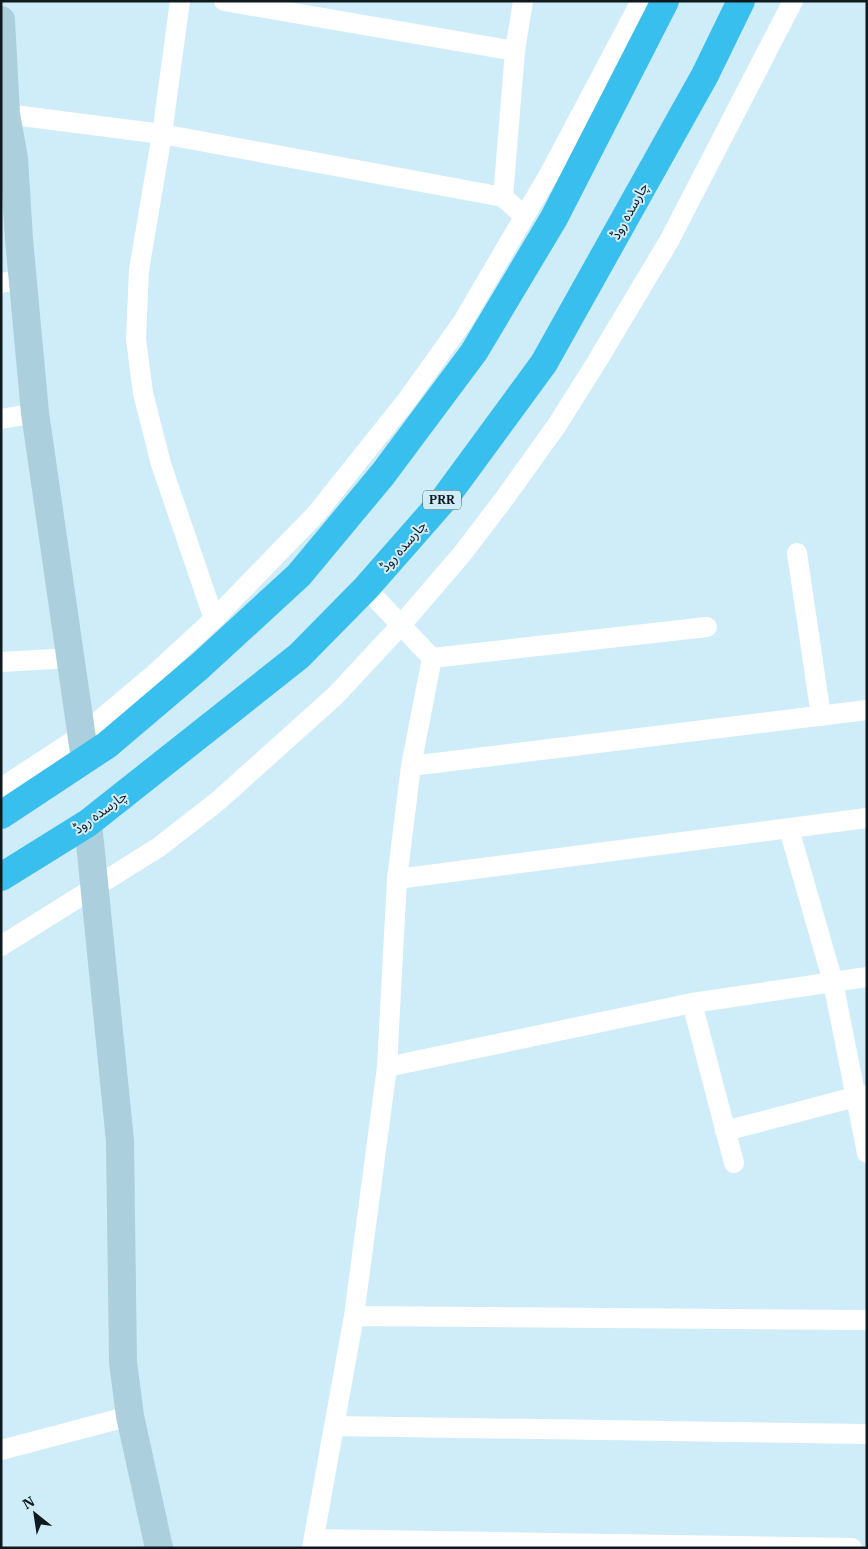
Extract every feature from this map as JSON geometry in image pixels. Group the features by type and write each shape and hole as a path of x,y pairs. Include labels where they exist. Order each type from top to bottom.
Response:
{"highway":[{"path":"1,815 83,747 107,745 193,672 300,575 383,474 474,352 554,218 666,1"},
{"name":"چارسدہ روڈ","path":"1,877 88,823 299,656 366,588 444,498 544,363 705,75 741,1"}],"street":[{"path":"180,1 162,134 139,270 136,339 143,393 162,464 214,619"},
{"path":"224,1 515,51"},
{"path":"503,197 515,51 523,1"},
{"path":"1,788 83,747 150,677 214,619 316,514 407,400 462,323 551,171 641,1"},
{"path":"1,946 159,847 218,801 336,695 402,625 462,554 557,425 670,241 793,1"},
{"path":"1,20 8,160 19,239 12,281 35,413 83,747"},
{"path":"6,114 162,134 503,197 524,216"},
{"path":"1,419 35,413"},
{"path":"797,553 821,716"},
{"path":"366,588 432,658"},
{"path":"432,658 707,627"},
{"path":"1,662 71,658"},
{"path":"432,658 411,766 397,879 387,1067 354,1316 313,1543 852,1548"},
{"path":"411,766 867,710"},
{"path":"397,879 867,818"},
{"path":"88,823 120,1141 123,1362 130,1416 154,1547"},
{"path":"789,829 833,982 861,1096 867,1153"},
{"path":"387,1067 692,1003 867,977"},
{"path":"692,1003 734,1163"},
{"path":"725,1131 861,1096"},
{"path":"354,1316 867,1320"},
{"path":"1,1450 130,1416"},
{"path":"334,1426 867,1434"}]}
